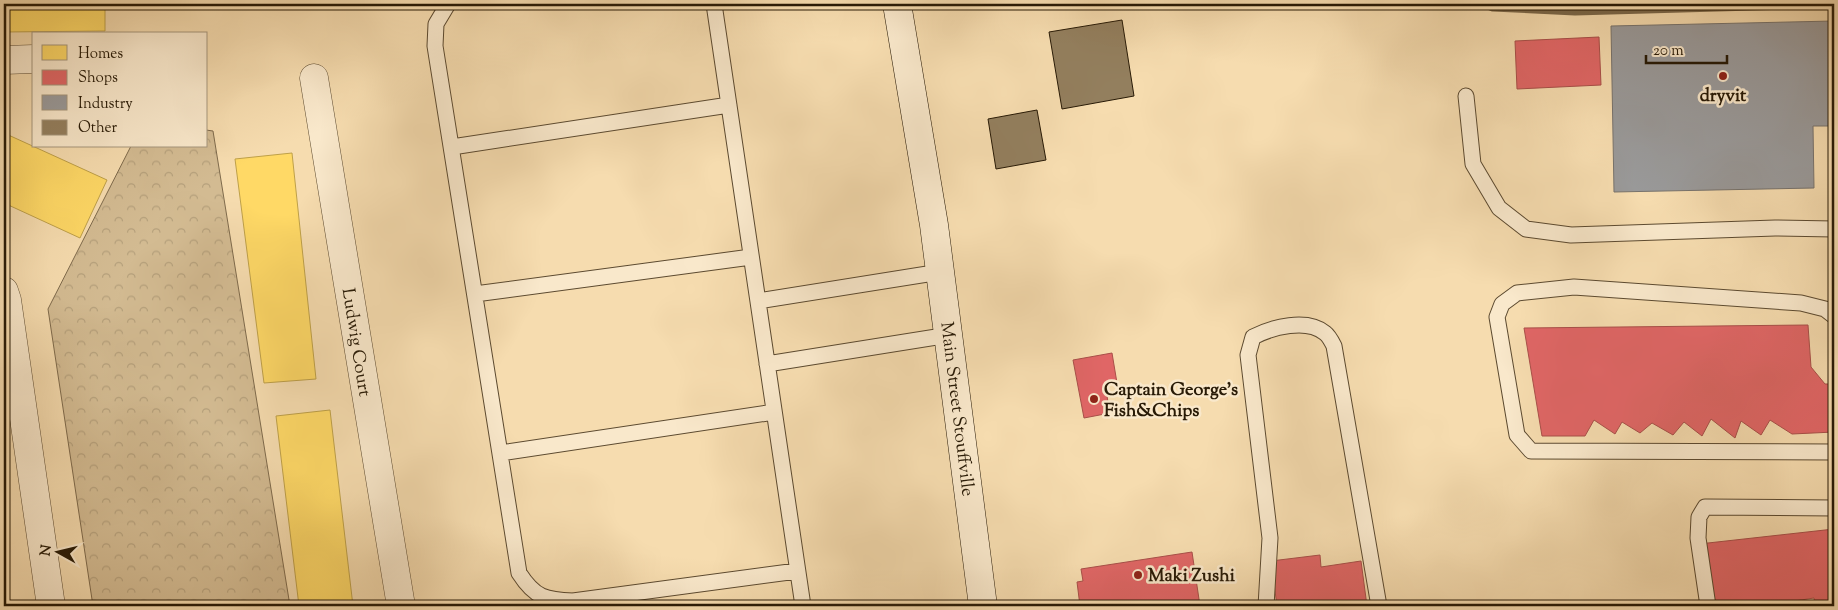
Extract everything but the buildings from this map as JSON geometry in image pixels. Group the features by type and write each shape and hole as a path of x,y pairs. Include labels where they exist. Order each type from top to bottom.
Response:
{"street":[{"name":"Main Street Stouffville","path":"897,4 940,272 983,606"},
{"path":"4,60 32,59"},
{"name":"Ludwig Court","path":"314,78 401,606"},
{"path":"4,291 7,300 51,606"}],"lane":[{"path":"448,4 436,24 435,46 519,574 529,588 548,600 573,601 798,571"},
{"path":"714,4 803,606"},
{"path":"1466,96 1473,164 1498,208 1526,229 1571,235 1775,228 1834,229"},
{"path":"452,147 729,105"},
{"path":"475,294 751,257"},
{"path":"758,301 940,272"},
{"path":"1834,316 1825,309 1801,303 1574,287 1517,293 1502,304 1498,316 1517,435 1531,452 1834,452"},
{"path":"1266,606 1270,538 1248,355 1253,337 1264,331 1283,327 1311,326 1326,333 1334,346 1379,606"},
{"path":"767,364 949,335"},
{"path":"500,453 774,412"},
{"path":"1708,606 1698,538 1699,517 1705,507 1834,508"}],"green space":[{"path":"208,130 213,131 290,606 93,606 48,309 130,148 208,148"}],"waterway":[{"path":"1486,4 1493,7 1575,11 1822,4"}],"place":[{"name":"dryvit","path":"1723,76"},
{"name":"Captain George's Fish&Chips","path":"1094,399"},
{"name":"Maki Zushi","path":"1138,575"}]}
